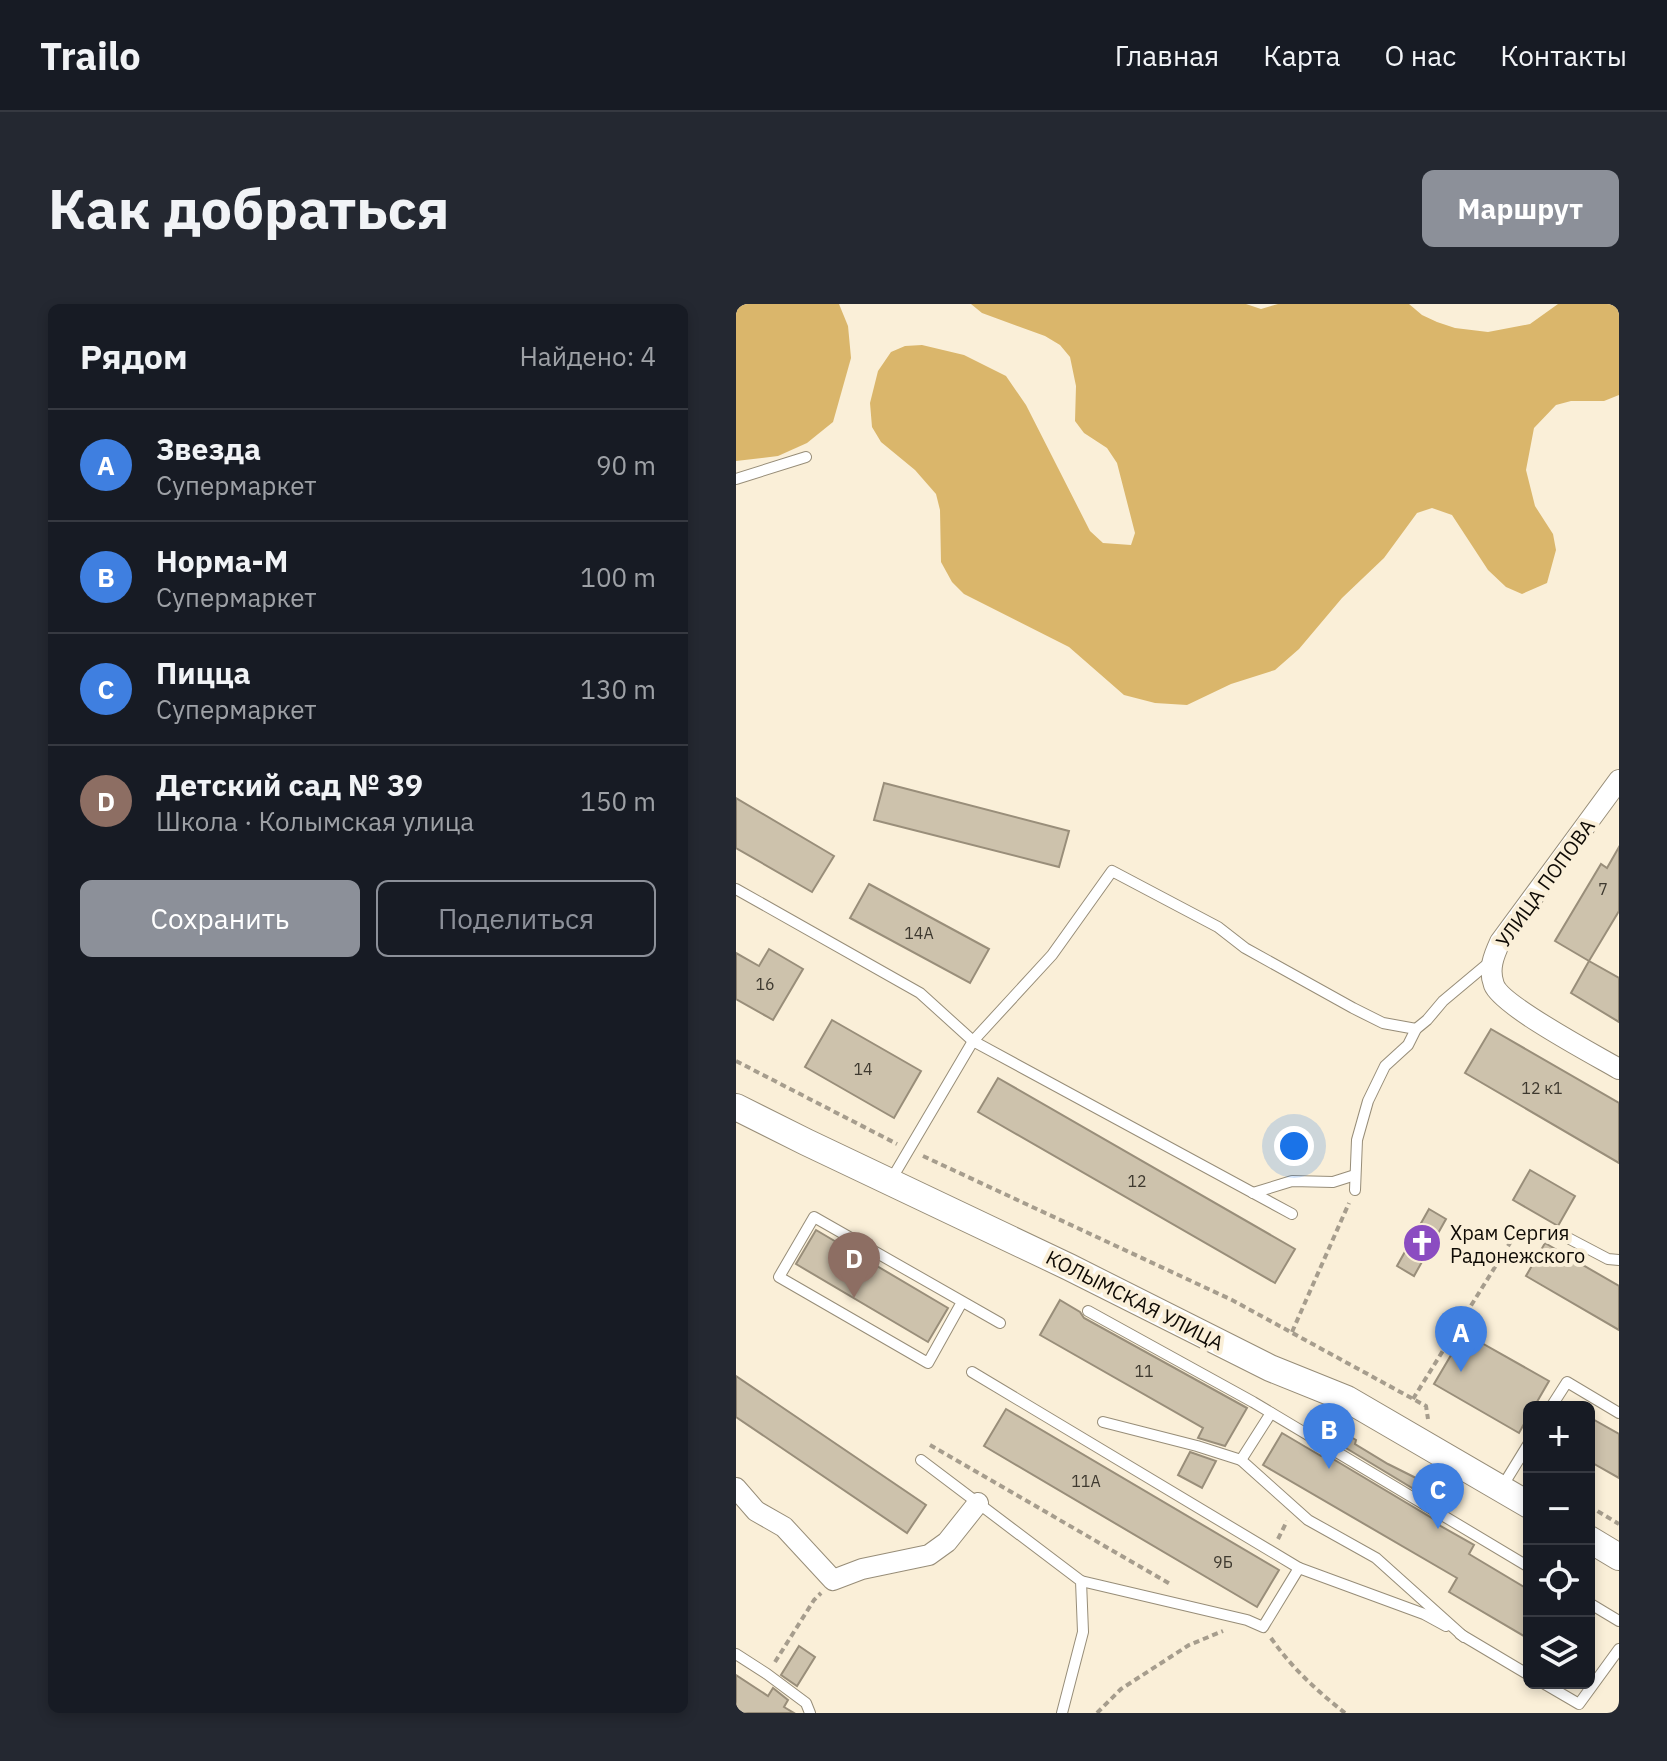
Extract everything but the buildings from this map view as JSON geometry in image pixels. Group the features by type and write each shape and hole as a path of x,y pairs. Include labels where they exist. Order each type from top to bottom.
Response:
{"street":[{"name":"УЛИЦА ПОПОВА","path":"1619,780 1500,942 1492,960 1494,986 1511,1005 1619,1069"},
{"name":"КОЛЫМСКАЯ УЛИЦА","path":"736,1107 1069,1267 1270,1368 1347,1399 1523,1501"},
{"path":"736,1488 756,1511 784,1527 833,1580 862,1569 929,1555 947,1542 978,1503"},
{"path":"1595,1543 1619,1557"}],"lane":[{"path":"736,479 806,457"},
{"path":"890,1182 973,1041 1052,955 1112,871 1218,927 1245,948 1353,1008 1383,1023 1416,1029"},
{"path":"736,889 920,993 973,1041 1292,1214"},
{"path":"1355,1190 1357,1140 1368,1101 1385,1066 1408,1045 1416,1029 1443,1001 1492,960"},
{"path":"1253,1193 1292,1181 1333,1182 1355,1175"},
{"path":"962,1302 928,1363 779,1277 814,1217 1000,1323"},
{"path":"1568,1238 1608,1259 1619,1260"},
{"path":"1088,1311 1271,1413 1523,1563"},
{"path":"972,1372 1299,1568 1424,1614 1523,1671"},
{"path":"1555,1401 1567,1382 1619,1413"},
{"path":"1241,1460 1271,1413"},
{"path":"1103,1422 1241,1460 1308,1520 1376,1558 1464,1637"},
{"path":"1501,1488 1523,1453"},
{"path":"921,1460 1081,1581 1247,1620 1263,1627 1299,1568"},
{"path":"1062,1713 1083,1632 1081,1581"},
{"path":"1595,1607 1619,1621"},
{"path":"1595,1682 1619,1649"},
{"path":"736,1654 806,1703 810,1713"},
{"path":"1553,1689 1579,1704 1590,1689"}],"path":[{"path":"736,1061 908,1149 1232,1300 1426,1406 1428,1422"},
{"path":"1292,1332 1355,1190"},
{"path":"1413,1399 1513,1238 1525,1229 1568,1238"},
{"path":"930,1445 1183,1591"},
{"path":"1272,1551 1294,1508"},
{"path":"1595,1510 1619,1524"},
{"path":"767,1674 814,1600"},
{"path":"1097,1713 1121,1689 1189,1645 1247,1620"},
{"path":"1263,1627 1283,1656 1317,1691 1345,1713"}],"shaded area":[{"path":"736,304 839,304 848,326 851,358 833,422 807,443 778,456 736,461"},
{"path":"971,304 1246,304 1261,309 1278,304 1409,304 1437,322 1455,328 1488,332 1530,324 1558,304 1619,304 1619,395 1604,401 1571,401 1556,405 1534,428 1526,470 1535,506 1553,534 1556,550 1547,583 1522,594 1506,587 1488,570 1452,515 1432,508 1417,513 1384,558 1342,598 1299,649 1275,670 1231,684 1187,705 1155,703 1124,695 1069,647 964,594 952,582 941,562 940,510 936,494 915,470 881,442 872,427 870,403 878,371 891,352 905,346 922,345 964,355 1006,376 1026,405 1090,531 1103,543 1131,545 1135,533 1117,463 1107,448 1084,433 1075,421 1076,386 1070,357 1060,345 1045,336 982,313"}],"place":[{"name":"Храм Сергия Радонежского","path":"1422,1243"},
{"name":"Детский сад № 39","path":"854,1298"},
{"name":"Звезда","path":"1461,1372"},
{"name":"Норма-М","path":"1329,1469"},
{"name":"Пицца","path":"1438,1529"}]}
